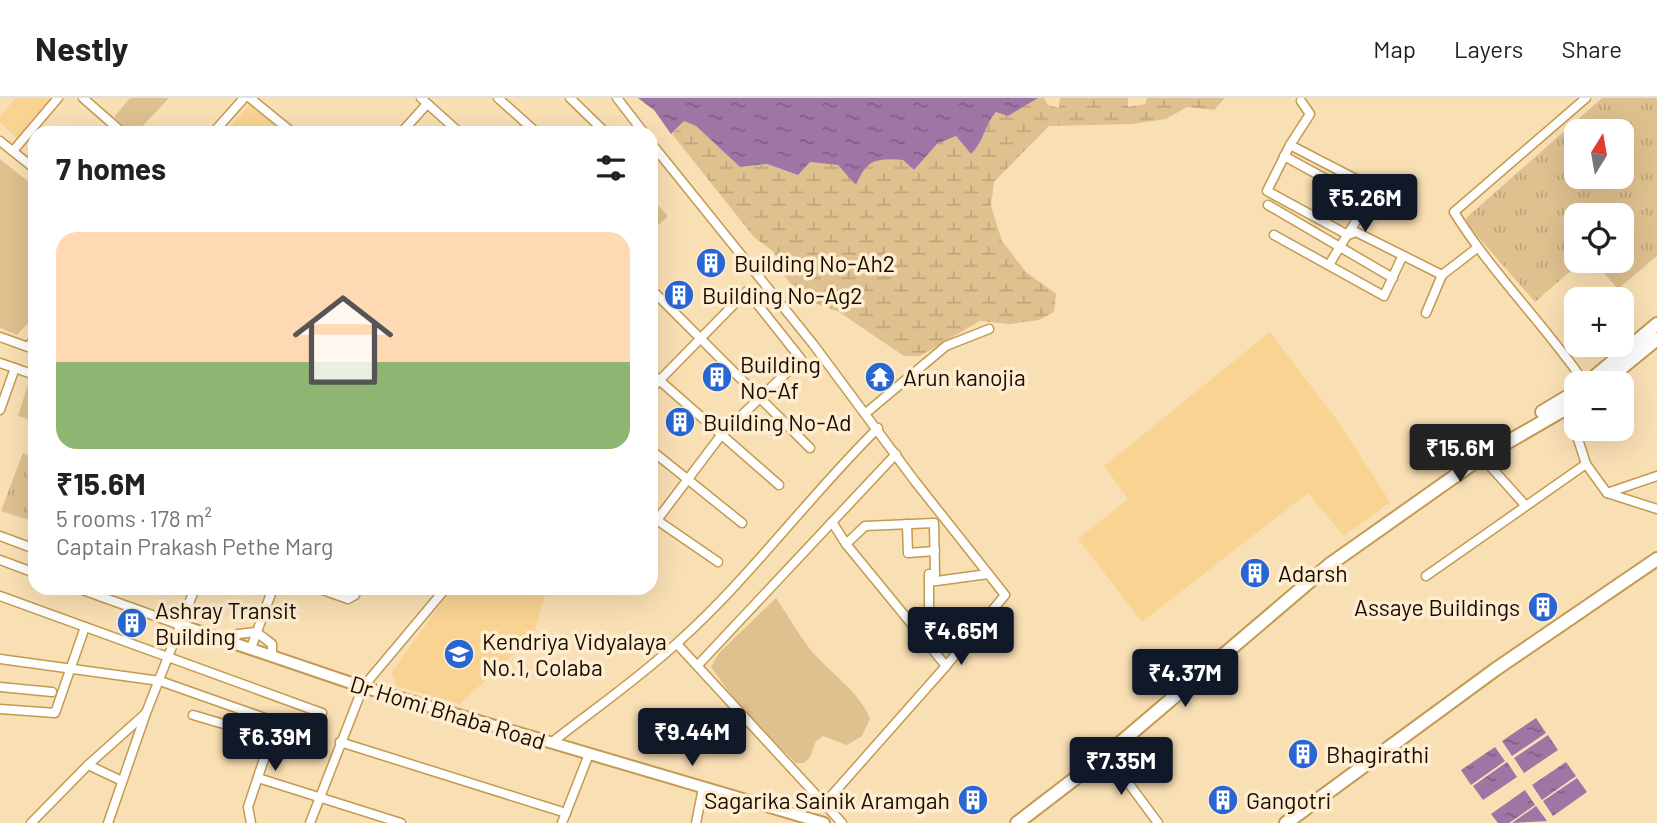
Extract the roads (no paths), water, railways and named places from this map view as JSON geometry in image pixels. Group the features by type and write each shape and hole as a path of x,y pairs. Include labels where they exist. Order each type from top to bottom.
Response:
{"main road":[{"path":"1600,371 1657,324"},
{"path":"1617,371 1657,338"},
{"path":"1329,565 1343,545 1477,451 1564,399"},
{"path":"1017,823 1107,754 1329,565 1482,457 1564,410"},
{"path":"1286,823 1496,669 1657,559"}],"street":[{"path":"34,126 58,98"},
{"path":"83,98 115,126"},
{"path":"220,126 244,98"},
{"path":"250,98 284,126"},
{"path":"498,98 529,126"},
{"path":"570,98 595,126"},
{"path":"617,98 639,126"},
{"path":"1577,371 1477,248 1454,212 1586,98"},
{"path":"1301,100 1310,114 1290,145 1267,191 1348,235 1356,232 1441,275"},
{"path":"406,126 424,101 452,126"},
{"path":"13,151 28,133"},
{"path":"0,141 28,164"},
{"path":"1290,145 1374,189 1329,265"},
{"path":"658,152 878,428 1005,595 824,804"},
{"path":"1284,156 1368,202"},
{"path":"1268,205 1393,278"},
{"path":"1274,234 1384,296 1402,257"},
{"path":"1426,313 1441,275 1477,248"},
{"path":"658,513 722,434 801,359 747,291 659,380 722,434 779,485"},
{"path":"658,296 810,448"},
{"path":"866,413 946,346 989,329"},
{"path":"0,337 28,346"},
{"path":"0,363 28,372"},
{"path":"0,410 15,368"},
{"path":"551,743 677,644 721,600 834,471 878,428"},
{"path":"1581,441 1586,464 1608,493 1657,509"},
{"path":"698,665 896,454"},
{"path":"658,456 742,523"},
{"path":"1482,457 1525,505"},
{"path":"1426,576 1586,464"},
{"path":"1608,493 1657,476"},
{"path":"658,521 718,562"},
{"path":"832,522 846,544 946,666"},
{"path":"846,544 865,526 934,523 935,574 929,574 929,645"},
{"path":"906,524 908,553 935,551"},
{"path":"0,536 28,546"},
{"path":"0,560 28,570"},
{"path":"929,582 988,574"},
{"name":"Dr Homi Bhaba Road","path":"96,595 363,687 824,823"},
{"path":"108,823 146,713 192,595"},
{"path":"251,648 270,595"},
{"path":"337,595 348,599 355,595"},
{"path":"310,823 363,687 439,595"},
{"path":"0,596 322,713"},
{"path":"0,709 55,713 85,627"},
{"path":"232,642 238,634 256,632 272,644 272,655"},
{"path":"677,644 842,823"},
{"path":"0,659 160,681 313,734"},
{"path":"0,687 52,692"},
{"path":"34,822 88,765 146,713"},
{"path":"193,715 271,738"},
{"path":"251,823 248,807 276,723"},
{"path":"340,742 566,813"},
{"path":"562,823 589,754"},
{"path":"1107,754 1158,823"},
{"path":"88,765 122,780"},
{"path":"258,778 401,823"},
{"path":"696,823 703,788"}],"water":[{"path":"638,98 1038,98 1008,116 996,112 971,154 956,136 937,144 914,170 903,160 874,162 864,170 856,185 838,165 810,162 798,175 767,164 740,167 696,126 684,121 671,134 654,110"},
{"path":"1536,718 1546,733 1512,756 1502,741"},
{"path":"1548,735 1558,750 1524,773 1514,758"},
{"path":"1495,747 1505,761 1471,785 1461,770"},
{"path":"1507,762 1517,777 1483,800 1473,786"},
{"path":"1566,762 1576,776 1542,800 1532,785"},
{"path":"1577,778 1587,792 1553,816 1543,801"},
{"path":"1525,790 1535,805 1509,823 1498,823 1491,814"},
{"path":"1536,806 1547,821 1512,823"}],"place":[{"name":"Building No-Ah2","path":"711,263"},
{"name":"Building No-Ag2","path":"679,295"},
{"name":"Building No-Af","path":"717,377"},
{"name":"Arun kanojia","path":"880,377"},
{"name":"Building No-Ad","path":"680,422"},
{"name":"Adarsh","path":"1255,573"},
{"name":"Assaye Buildings","path":"1543,607"},
{"name":"Ashray Transit Building","path":"132,623"},
{"name":"Kendriya Vidyalaya No.1, Colaba","path":"459,654"},
{"name":"Bhagirathi","path":"1303,754"},
{"name":"Sagarika Sainik Aramgah","path":"973,800"},
{"name":"Gangotri","path":"1223,800"}]}
